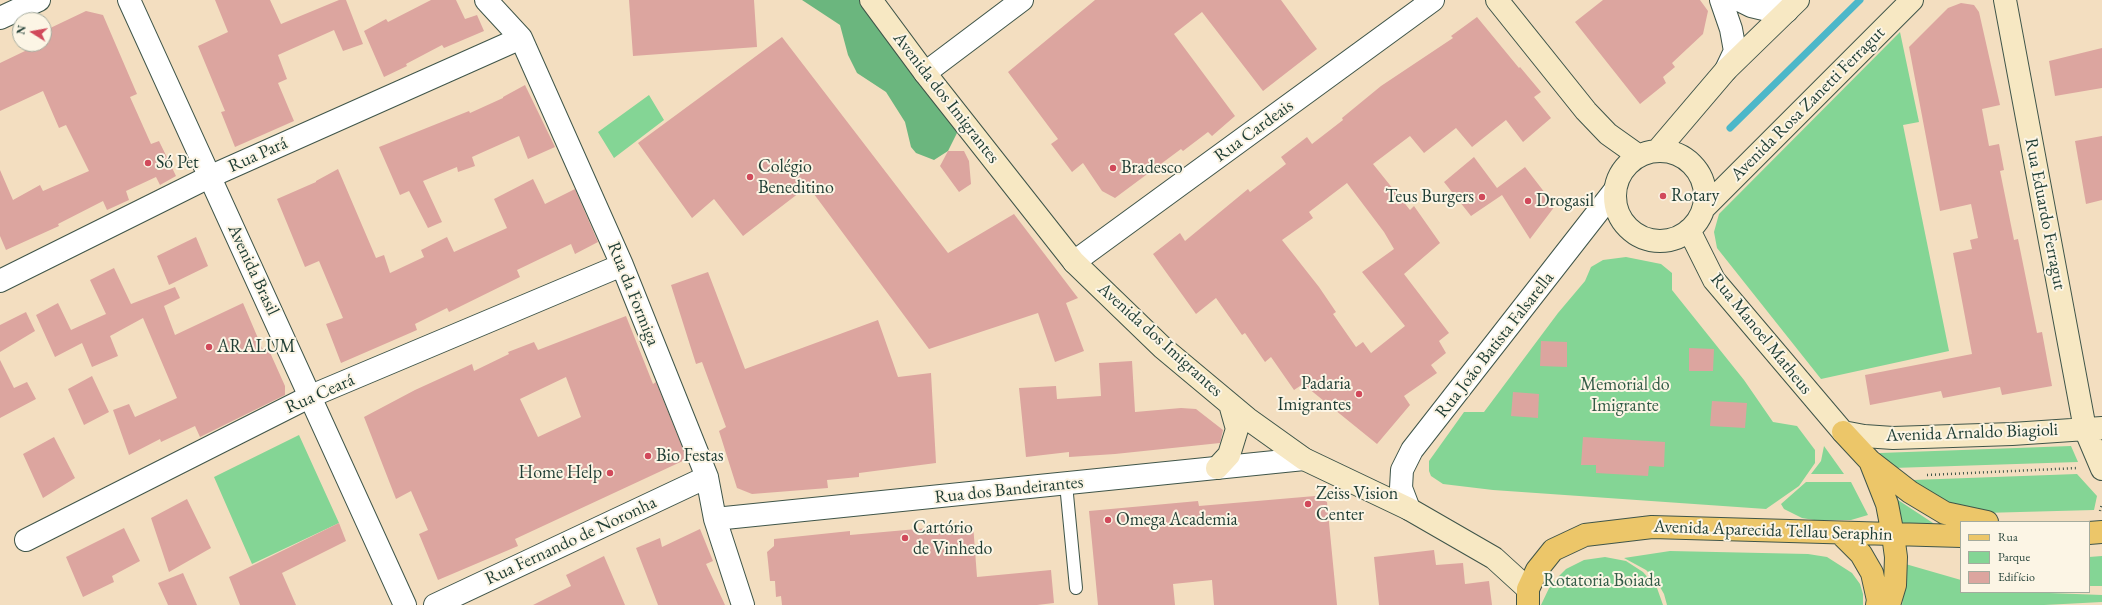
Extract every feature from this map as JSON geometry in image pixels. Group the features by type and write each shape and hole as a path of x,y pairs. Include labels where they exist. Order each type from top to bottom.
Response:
{"main road":[{"name":"Avenida dos Imigrantes","path":"871,0 925,73 1074,262 1163,348 1230,404 1304,459 1409,509 1494,558 1528,597"},
{"path":"1497,0 1586,112 1608,134 1648,153 1672,152 1685,158 1695,167 1703,180 1706,194 1704,208 1699,219 1689,230 1676,238 1658,242 1634,234 1625,225 1619,215 1615,202 1615,190 1619,176 1627,164 1648,153 1726,70 1793,5"},
{"name":"Avenida Rosa Zanetti Ferragut","path":"1704,208 1912,0"},
{"name":"Rua Eduardo Ferragut","path":"2005,0 2102,468"},
{"name":"Rua Manoel Matheus","path":"1689,230 1714,280 1843,432"},
{"path":"1217,468 1229,455 1237,429 1230,404"},
{"name":"Avenida Arnaldo Biagioli","path":"1843,432 1864,436 1893,438 2012,434 2094,428"},
{"path":"1843,432 1870,461 1910,492 1946,513 1982,521"},
{"path":"1870,461 1887,504 1896,557 1895,585 1889,605"},
{"name":"Avenida Aparecida Tellau Seraphin","path":"1528,597 1537,570 1553,550 1585,535 1652,527 1960,536"},
{"path":"1840,533 1860,554 1872,573 1878,600 1877,605"}],"street":[{"path":"0,18 39,0"},
{"name":"Avenida Brasil","path":"129,0 406,605"},
{"name":"Rua da Formiga","path":"486,0 521,38 622,265 707,477 714,519 743,605"},
{"path":"925,73 1022,0"},
{"name":"Rua Cardeais","path":"1074,262 1433,0"},
{"path":"1721,0 1731,29 1735,51 1726,70"},
{"path":"1739,0 1752,6 1772,11 1793,5"},
{"name":"Rua Pará","path":"0,281 209,177 521,38"},
{"name":"Rua João Batista Falsarella","path":"1409,509 1401,488 1402,470 1412,450 1615,190"},
{"name":"Rua Ceará","path":"26,540 311,396 622,265"},
{"name":"Rua dos Bandeirantes","path":"714,519 1304,459"},
{"name":"Rua Fernando de Noronha","path":"435,605 707,477"}],"lane":[{"path":"1066,484 1076,588"}],"path":[{"path":"1890,476 2102,468"}],"green space":[{"path":"802,0 860,0 958,131 948,151 934,160 916,153 911,147 905,122 886,92 857,73 848,55 840,25"},
{"path":"1900,32 1919,122 1903,125 1949,351 1821,379 1717,248 1714,232 1719,214"},
{"path":"649,95 664,120 614,158 598,132"},
{"name":"Memorial do Imigrante","path":"1626,257 1661,264 1672,273 1672,290 1744,380 1773,422 1797,426 1815,450 1815,463 1799,486 1766,509 1493,490 1443,484 1431,476 1429,471 1429,461 1464,412 1484,412 1558,313 1585,281 1591,267 1603,260"},
{"path":"299,435 339,523 252,564 214,477"},
{"path":"1824,446 1844,474 1811,474 1821,461"},
{"path":"2071,446 2078,462 1893,468 1878,456 1880,453"},
{"path":"2077,474 2097,496 2094,510 1983,513 1954,506 1932,495 1913,480"},
{"path":"1806,482 1851,482 1868,515 1851,520 1814,520 1802,518 1784,509 1781,504"},
{"path":"1895,498 1936,525 1903,525"},
{"path":"1670,551 1808,554 1827,557 1852,573 1860,584 1863,594 1863,605 1667,605 1664,594 1656,580 1646,570 1624,558"},
{"path":"2102,556 2102,586 2090,586 2090,557"},
{"name":"Rotatoria Boiada","path":"1605,557 1626,561 1643,572 1657,588 1663,605 1541,605 1551,584 1566,569 1584,560"},
{"path":"1902,563 1960,580 1960,593 2049,593 2102,595 2102,602 2044,605 1902,605 1905,586"}],"building":[{"path":"215,0 270,0 281,24 339,0 346,0 363,44 343,51 334,30 278,55 287,79 278,83 294,121 235,147 221,112 225,111 198,46 228,32"},
{"path":"431,0 456,0 465,19 477,15 484,31 444,48 442,45 406,64 407,66 384,77 364,31 386,19 388,22"},
{"path":"629,0 754,0 757,47 633,56"},
{"path":"1095,0 1281,0 1317,49 1263,91 1202,12 1174,34 1235,116 1212,136 1208,132 1183,151 1181,149 1115,198 1102,191 1083,163 1072,172 1051,144 1058,139 1008,72"},
{"path":"1603,0 1700,0 1708,11 1703,34 1672,63 1675,67 1663,77 1666,83 1640,104 1575,22"},
{"path":"1961,3 1974,5 1979,12 2000,105 1982,109 1989,146 1999,144 2004,170 2000,171 2014,240 2018,239 2037,333 2042,332 2052,386 2002,395 2000,387 1943,398 1941,391 1870,405 1865,375 1972,354 1953,253 1972,249 1970,240 1978,238 1971,204 1940,211 1909,47 1948,8"},
{"path":"86,11 103,15 137,94 130,97 151,144 159,141 176,176 160,185 156,177 126,191 129,200 107,210 103,201 58,224 59,226 6,250 0,236 0,170 13,200 40,185 43,191 89,171 66,125 59,128 43,91 0,111 0,63 23,52 52,52 52,27"},
{"path":"1477,17 1541,92 1534,97 1551,118 1523,142 1506,120 1472,147 1456,128 1424,153 1410,136 1373,164 1410,210 1414,206 1440,243 1404,274 1449,333 1439,341 1446,353 1431,365 1437,373 1404,396 1410,405 1377,444 1303,384 1294,390 1271,357 1265,362 1245,333 1242,335 1216,298 1196,314 1153,254 1180,233 1185,241 1248,189 1250,192 1286,164 1281,157 1307,137 1312,144 1343,120 1342,118 1381,86 1453,38 1451,36","holes":["1347,183 1384,232 1394,249 1362,272 1405,326 1371,353 1363,342 1356,347 1333,314 1336,312 1319,287 1282,240 1313,218 1309,212"]},
{"path":"782,37 948,253 1014,214 1078,298 1066,303 1084,351 1055,362 1038,313 929,349 808,186 743,236 714,199 692,218 638,143"},
{"path":"2102,48 2102,88 2055,96 2049,61"},
{"path":"525,85 555,147 528,159 519,136 472,157 475,166 458,172 457,167 423,181 442,222 428,228 409,191 400,195 379,147 469,111 470,113 503,98"},
{"path":"2102,136 2102,200 2086,204 2075,141"},
{"path":"948,151 964,151 969,161 971,184 959,192 940,166"},
{"path":"1474,157 1497,188 1525,167 1555,206 1530,239 1502,195 1471,216 1444,182"},
{"path":"338,169 376,258 384,255 390,273 424,257 421,250 447,237 454,252 507,228 494,199 533,179 545,204 575,189 598,242 575,254 571,244 517,270 520,277 449,312 447,308 415,324 417,330 341,363 326,324 343,318 319,261 305,267 277,199 316,182"},
{"path":"196,237 208,266 169,285 157,256"},
{"path":"114,268 131,304 175,287 180,298 164,306 175,335 243,303 263,350 268,348 285,386 285,395 200,437 195,426 161,442 160,439 129,455 113,410 129,404 135,417 177,398 143,318 110,336 118,356 92,367 82,343 55,357 36,315 58,303 71,330 106,314 90,280"},
{"path":"708,272 745,369 878,320 898,377 931,373 936,463 859,473 859,477 827,480 828,488 752,494 737,488 719,431 726,427 702,362 696,364 671,285"},
{"path":"26,312 35,331 0,352 0,325"},
{"path":"626,316 653,384 656,382 687,459 515,539 518,546 438,580 419,534 428,530 411,491 396,499 364,417 415,390 472,364 474,371 509,354 508,352 534,342 538,350","holes":["566,377 581,417 538,437 520,399"]},
{"path":"1541,341 1567,342 1567,367 1540,366"},
{"path":"1689,348 1714,349 1713,371 1689,371"},
{"path":"0,360 14,388 27,382 36,399 0,418"},
{"path":"1132,361 1135,412 1181,408 1196,409 1223,430 1220,443 1115,454 1069,457 1069,452 1026,457 1019,388 1056,386 1057,399 1101,396 1099,363"},
{"path":"92,376 109,412 84,425 68,389"},
{"path":"1513,392 1539,394 1538,418 1511,416"},
{"path":"1712,401 1747,403 1745,428 1710,426"},
{"path":"54,437 75,478 43,498 23,454"},
{"path":"1583,437 1665,442 1664,467 1649,466 1648,476 1596,473 1596,465 1581,465"},
{"path":"1315,496 1327,502 1337,605 1214,605 1212,580 1173,584 1175,605 1098,605 1089,511 1198,501 1199,506"},
{"path":"187,499 211,548 169,572 151,518"},
{"path":"339,523 346,541 282,573 296,605 240,605 229,577"},
{"path":"973,524 977,577 1051,570 1054,603 1037,605 782,605 781,596 776,597 775,581 770,581 767,552 774,546 774,539 850,531 850,535"},
{"path":"124,528 140,561 112,576 114,582 83,597 66,557"},
{"path":"700,529 713,561 706,564 725,605 658,605 636,548 660,538 662,547"},
{"path":"1434,550 1436,565 1463,563 1465,584 1489,581 1492,605 1379,605 1374,557"},
{"path":"604,556 625,605 533,605 571,586 566,575"},
{"path":"183,573 197,605 168,605 158,583"}],"waterway":[{"path":"1730,128 1860,0"}],"place":[{"name":"Só Pet","path":"148,163"},
{"name":"Bradesco","path":"1113,168"},
{"name":"Colégio Beneditino","path":"750,177"},
{"name":"Rotary","path":"1663,196"},
{"name":"Teus Burgers","path":"1482,197"},
{"name":"Drogasil","path":"1528,201"},
{"name":"ARALUM","path":"209,347"},
{"name":"Padaria Imigrantes","path":"1359,394"},
{"name":"Bio Festas","path":"648,456"},
{"name":"Home Help","path":"610,473"},
{"name":"Zeiss Vision Center","path":"1308,504"},
{"name":"Omega Academia","path":"1108,520"},
{"name":"Cartório de Vinhedo","path":"905,538"}]}
